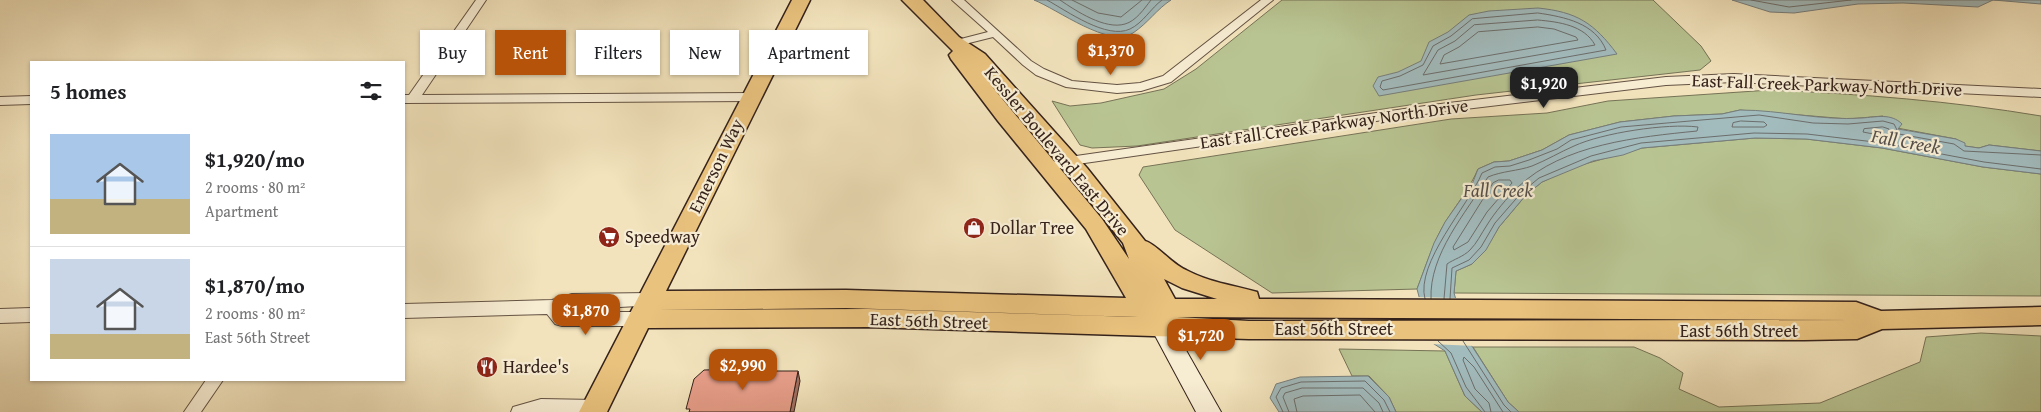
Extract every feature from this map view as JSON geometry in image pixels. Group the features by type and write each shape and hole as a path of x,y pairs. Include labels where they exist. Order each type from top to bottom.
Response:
{"main road":[{"name":"Emerson Way","path":"594,409 750,97 801,0"},
{"name":"Kessler Boulevard East Drive","path":"911,0 934,18 958,45 957,54 1005,117 1059,164 1134,242 1158,314"},
{"name":"Kessler Boulevard East Drive","path":"1059,164 1102,236 1158,314"},
{"path":"1134,242 1159,265 1180,278 1210,290 1248,298 1267,308"},
{"name":"East 56th Street","path":"1158,314 1267,308 1374,319"},
{"name":"East 56th Street","path":"644,310 868,318 1158,314 1374,319 1609,321 1857,330 1880,320 2041,316"},
{"path":"1158,314 1186,376 1209,412"}],"street":[{"path":"408,99 481,0"},
{"path":"957,0 996,33 1026,63 1052,78 1096,88 1141,87 1167,79 1268,0"},
{"path":"958,45 996,33"},
{"name":"East Fall Creek Parkway North Drive","path":"1059,164 1432,109 1666,81 1734,78 2041,93"},
{"path":"408,99 750,97"},
{"path":"0,101 30,100"},
{"name":"East 56th Street","path":"405,311 552,308 562,319 644,310"},
{"path":"0,316 30,315"},
{"path":"192,412 214,381"},
{"path":"519,412 541,406 594,409"}],"green space":[{"path":"1282,0 1653,0 1701,46 1711,61 1700,70 1476,95 1137,146 1092,148 1080,145 1052,101 1070,106 1101,103 1164,89 1196,69"},
{"path":"1770,90 1906,99 1974,106 2041,116 2041,151 1989,145 1979,148 1964,146 1956,139 1897,128 1883,116 1848,119 1740,110 1722,114 1674,116 1620,122 1569,135 1542,150 1509,161 1494,162 1478,169 1441,229 1417,289 1272,293 1175,230 1139,175 1143,167 1451,119 1547,113 1608,101"},
{"path":"1755,138 1806,139 1882,148 1983,167 2041,174 2041,296 1454,293 1456,271 1472,264 1485,250 1499,227 1526,195 1542,182 1574,167 1642,148"},
{"path":"1981,333 2041,336 2041,412 1519,412 1508,402 1473,347 1634,347 1660,358 1683,373 1679,389 1719,407 1820,403 1920,362 1926,337"},
{"path":"1339,349 1445,351 1465,396 1482,412 1396,412 1389,397 1369,376 1352,376"}],"water":[{"path":"1034,0 1171,0 1133,33 1123,37 1098,32"},
{"path":"1732,0 1993,0 1978,7 1903,3 1858,4 1794,13 1770,12"},
{"path":"1993,0 2041,0 2041,4"},
{"path":"1538,8 1564,13 1584,21 1609,43 1617,54 1379,96 1373,86 1378,77 1398,72 1421,61 1429,42 1448,32 1469,15 1489,11"},
{"name":"Fall Creek","path":"1740,110 1847,119 1893,118 1902,124 1898,129 1956,139 1965,143 1965,146 1979,148 1989,145 2041,151 2041,174 1983,167 1882,148 1806,139 1755,138 1642,148 1623,155 1593,161 1542,182 1526,195 1499,227 1486,250 1472,264 1456,271 1454,293 1468,340 1508,402 1519,412 1482,412 1465,396 1445,351 1431,342 1417,289 1434,243 1445,222 1473,182 1478,169 1494,162 1509,161 1542,150 1569,135 1620,122 1674,116 1722,114"},
{"path":"1368,376 1389,397 1396,412 1279,412 1270,398 1276,384 1300,377"}],"pier":[{"path":"1416,297 1458,298 1470,339 1475,346 1430,344"}],"building":[{"path":"746,369 746,371 798,371 790,412 689,412 690,409 686,409 694,379 704,370"}],"place":[{"name":"Dollar Tree","path":"974,228"},
{"name":"Speedway","path":"609,237"},
{"name":"Hardee's","path":"487,367"}]}
